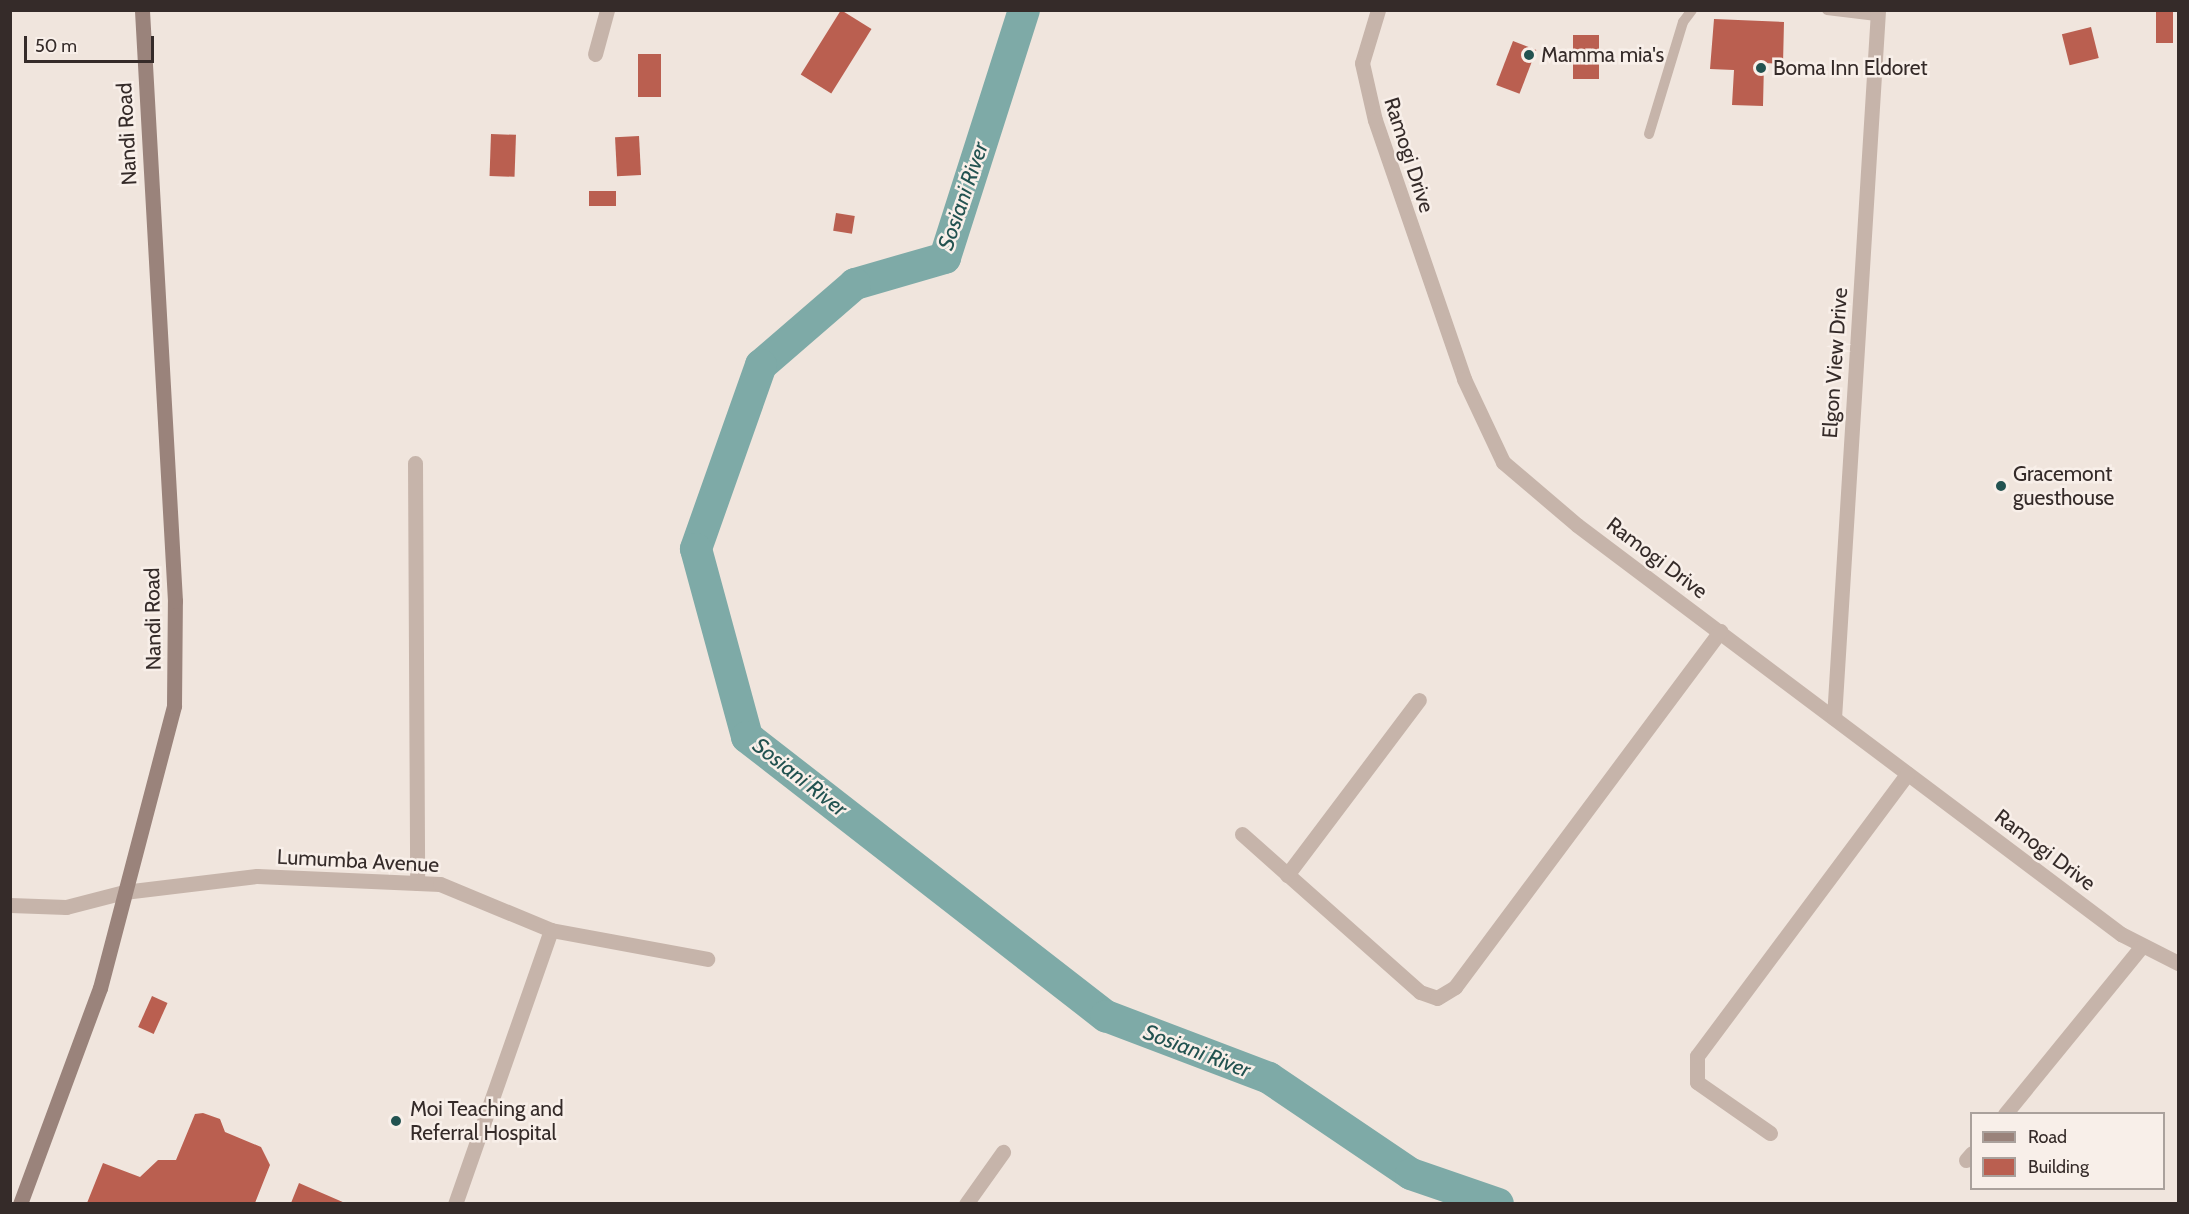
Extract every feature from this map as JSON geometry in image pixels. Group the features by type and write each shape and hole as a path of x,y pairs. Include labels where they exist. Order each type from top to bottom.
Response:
{"street":[{"name":"Nandi Road","path":"20,1203 100,988 124,892 169,738 176,684 142,10"},
{"path":"595,54 607,10"},
{"name":"Ramogi Drive","path":"1378,10 1363,54 1367,93 1420,258 1492,446 1531,489 1907,774 2142,946 2178,963"},
{"name":"Elgon View Drive","path":"1834,717 1878,13"},
{"path":"416,463 417,883"},
{"path":"1242,834 1420,992 1437,998 1455,987 1720,631"},
{"path":"1287,875 1419,700"},
{"path":"1770,1133 1697,1082 1696,1056 1907,774"},
{"name":"Lumumba Avenue","path":"10,905 66,908 124,892 257,876 417,883 455,889 551,930 706,959"},
{"path":"455,1203 551,930"},
{"path":"2005,1112 2142,946"},
{"path":"966,1203 1003,1152"}],"lane":[{"path":"1650,134 1683,22 1692,10"},
{"path":"1827,10 1878,13"}],"building":[{"path":"841,10 872,29 831,94 801,74"},
{"path":"2156,10 2173,10 2173,43 2156,43"},
{"path":"1714,19 1784,22 1783,64 1764,63 1763,106 1732,105 1734,70 1710,69"},
{"path":"2091,27 2099,58 2070,65 2062,34"},
{"path":"1573,35 1599,35 1599,79 1573,79"},
{"path":"1513,41 1536,50 1519,94 1496,85"},
{"path":"638,54 661,54 661,97 638,97"},
{"path":"491,134 516,135 515,177 490,176"},
{"path":"639,136 641,175 617,176 615,137"},
{"path":"589,191 616,191 616,206 589,206"},
{"path":"836,213 855,216 852,234 833,231"},
{"path":"152,996 168,1003 154,1034 138,1027"},
{"path":"203,1113 220,1119 225,1132 261,1147 270,1165 255,1203 87,1203 103,1163 140,1177 158,1160 176,1160 195,1114"},
{"path":"299,1183 315,1190 345,1203 291,1203"}],"waterway":[{"name":"Sosiani River","path":"1024,10 945,258 855,284 761,365 696,549 747,737 1106,1016 1269,1078 1411,1174 1498,1204"}],"place":[{"name":"Mamma mia's","path":"1529,55"},
{"name":"Boma Inn Eldoret","path":"1761,68"},
{"name":"Gracemont guesthouse","path":"2001,486"},
{"name":"Moi Teaching and Referral Hospital","path":"396,1121"}]}
